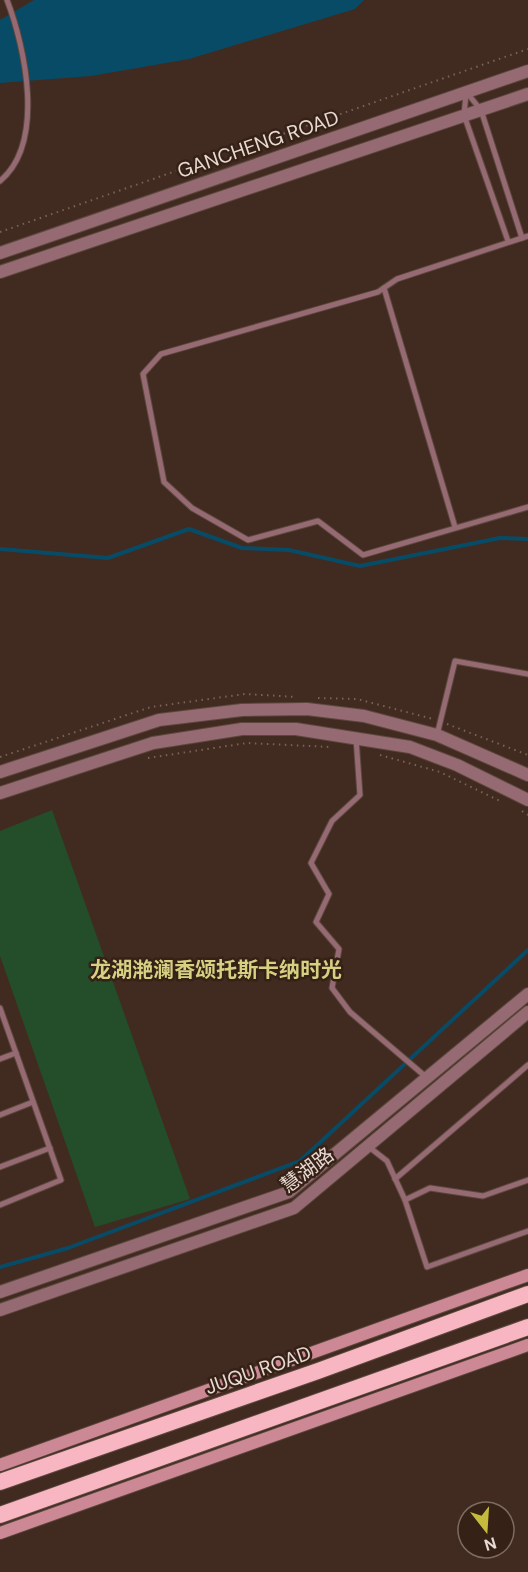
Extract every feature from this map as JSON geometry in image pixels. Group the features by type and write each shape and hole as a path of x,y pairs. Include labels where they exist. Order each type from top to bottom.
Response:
{"highway":[{"name":"JUQU ROAD","path":"0,1482 318,1371 528,1294"},
{"path":"0,1515 523,1329"}],"main road":[{"path":"0,1465 528,1275"},
{"path":"489,1359 523,1329"},
{"path":"0,1533 528,1345"}],"street":[{"name":"GANCHENG ROAD","path":"0,253 528,71"},
{"name":"GANCHENG ROAD","path":"0,272 528,94"},
{"path":"0,772 159,720 242,710 307,709 364,716 437,735 528,775"},
{"path":"0,793 153,743 242,729 296,729 410,747 457,765 528,800"},
{"name":"慧湖路","path":"0,1292 289,1192 528,994"},
{"name":"慧湖路","path":"0,1311 294,1208 528,1012"}],"lane":[{"path":"0,181 16,157 24,137 28,110 22,50 7,0"},
{"path":"466,92 481,110 525,237 397,279 384,288 161,354 143,374 164,482 192,508 248,540 318,521 363,555 456,526 528,507"},
{"path":"466,92 464,115 508,241"},
{"path":"384,288 456,526"},
{"path":"437,735 455,661 528,674"},
{"path":"356,738 360,795 332,821 311,863 329,894 316,922 339,949 332,988 350,1012 426,1077"},
{"path":"0,1008 61,1180 0,1205"},
{"path":"0,1059 16,1053"},
{"path":"395,1179 528,1065"},
{"path":"0,1115 33,1102"},
{"path":"369,1147 387,1161 405,1200 427,1267 528,1231"},
{"path":"0,1167 50,1148"},
{"path":"405,1200 430,1188 483,1196 528,1180"}],"path":[{"path":"0,231 528,49"},
{"path":"140,759 247,743 335,747"},
{"path":"378,754 440,772 502,801"},
{"path":"513,806 528,815"}],"green space":[{"path":"52,810 190,1199 95,1227 0,956 0,831"}],"water":[{"path":"34,0 364,0 355,9 189,59 91,76 0,83 0,20"}],"waterway":[{"path":"0,549 108,558 189,529 242,548 289,550 360,566 500,538 528,539"},
{"path":"0,1267 68,1248 300,1161 528,950"}],"district":[{"name":"龙湖滟澜香颂托斯卡纳时光","path":"216,970"}]}
